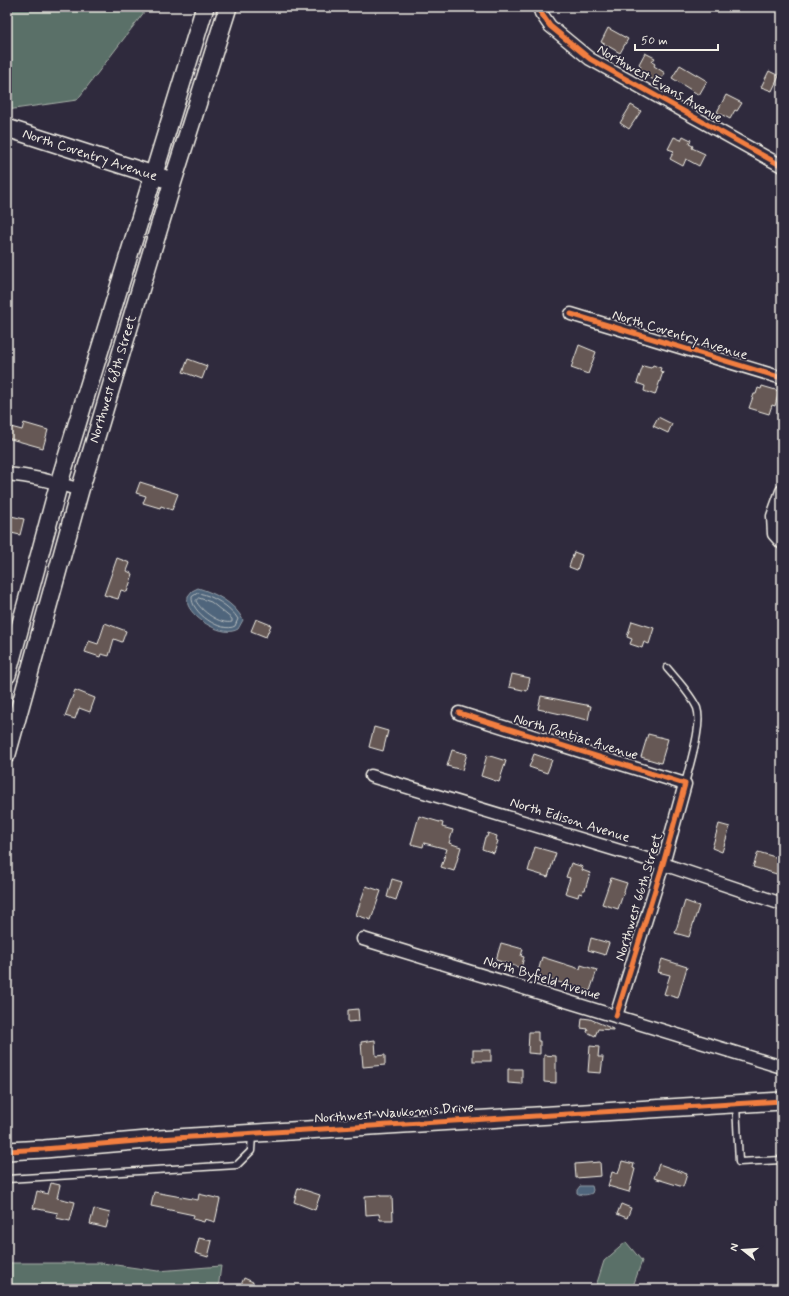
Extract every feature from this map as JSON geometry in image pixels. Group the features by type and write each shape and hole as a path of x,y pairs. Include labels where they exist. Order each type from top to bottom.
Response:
{"main road":[{"name":"Northwest 68th Street","path":"7,675 59,483 205,7"},
{"name":"Northwest 68th Street","path":"7,754 12,722 80,490 173,182 228,7"},
{"name":"North Coventry Avenue","path":"7,128 173,182"},
{"name":"Northwest Waukomis Drive","path":"7,1151 782,1101"}],"street":[{"name":"Northwest Evans Avenue","path":"539,7 541,14 550,26 590,59 782,166"},
{"name":"North Coventry Avenue","path":"571,314 782,378"},
{"path":"7,474 28,475 80,490"},
{"path":"782,491 773,516 774,534 782,543"},
{"name":"North Pontiac Avenue","path":"459,713 684,784"},
{"name":"North Edison Avenue","path":"372,776 663,864 782,904"},
{"name":"Northwest 66th Street","path":"616,1016 663,864 684,784"},
{"name":"North Byfield Avenue","path":"363,939 782,1067"}],"lane":[{"path":"667,668 683,687 697,709 699,722 684,784"},
{"path":"736,1104 739,1162 782,1160"},
{"path":"7,1179 237,1165 251,1151 252,1134"}],"green space":[{"path":"7,7 148,7 77,100 7,110"},
{"path":"626,1242 642,1261 632,1289 595,1289 604,1261"},
{"path":"7,1263 102,1263 158,1271 221,1266 218,1289 7,1289"}],"water":[{"path":"198,588 218,596 235,609 243,620 238,629 225,631 210,626 191,611 188,605 188,596 192,591"},
{"path":"580,1186 592,1186 592,1193 580,1195 577,1193 577,1190"}],"building":[{"path":"608,28 628,39 620,53 601,42"},
{"path":"645,53 655,58 652,62 655,64 654,66 665,73 659,83 647,76 646,78 637,73 641,66 639,64"},
{"path":"680,65 707,81 699,95 672,78"},
{"path":"769,71 779,76 772,91 761,87"},
{"path":"726,95 742,103 737,111 735,110 730,119 717,112"},
{"path":"631,105 641,111 629,129 620,123"},
{"path":"683,136 691,140 689,144 693,146 692,148 705,154 699,166 686,159 683,166 670,159 674,151 668,149 674,137 681,140"},
{"path":"579,345 596,352 588,374 571,368"},
{"path":"188,359 207,366 202,379 183,372"},
{"path":"653,365 661,368 660,371 663,372 655,395 644,391 645,386 637,383 643,366 651,368"},
{"path":"762,386 779,391 775,406 772,405 769,414 749,408 754,394 756,394 758,388 761,389"},
{"path":"658,417 672,424 668,433 653,426"},
{"path":"24,423 48,430 43,448 7,438 7,426 22,430"},
{"path":"140,482 178,494 172,510 161,506 160,508 143,503 146,496 136,493"},
{"path":"7,515 24,519 20,535 7,532"},
{"path":"574,552 582,555 577,570 569,567"},
{"path":"117,558 130,563 127,571 133,574 127,592 121,590 118,599 104,595"},
{"path":"256,619 271,625 266,637 251,631"},
{"path":"632,621 654,628 649,644 644,642 642,648 630,644 632,639 627,637"},
{"path":"105,623 126,631 122,642 114,639 109,656 101,654 100,657 85,652 89,641 98,644"},
{"path":"512,674 530,678 527,691 509,687"},
{"path":"75,690 95,698 90,712 79,708 75,719 65,716"},
{"path":"541,696 591,706 588,720 538,709"},
{"path":"374,727 388,731 383,751 369,747"},
{"path":"648,734 668,739 661,763 641,757"},
{"path":"452,750 467,754 462,770 447,766"},
{"path":"534,754 552,760 547,773 529,767"},
{"path":"487,755 506,761 499,782 481,776"},
{"path":"419,816 443,823 442,827 453,830 449,843 461,847 454,871 441,867 447,849 424,843 423,847 411,844"},
{"path":"719,824 730,827 722,852 712,848"},
{"path":"488,833 497,836 496,840 498,841 494,853 482,849 485,837 487,837"},
{"path":"535,847 556,853 548,877 528,871"},
{"path":"758,852 782,859 782,870 780,875 753,867"},
{"path":"571,863 583,867 582,870 590,873 585,890 583,890 582,894 579,893 578,897 565,893 570,878 566,877"},
{"path":"611,878 627,883 618,909 602,904"},
{"path":"392,879 402,882 396,900 387,897"},
{"path":"366,886 381,891 371,920 356,915"},
{"path":"685,901 699,906 689,937 675,933"},
{"path":"591,938 609,943 605,955 588,950"},
{"path":"501,943 523,949 521,956 524,957 521,968 496,960"},
{"path":"542,957 580,969 581,965 597,970 590,991 537,976"},
{"path":"662,959 687,967 678,998 664,994 670,975 658,972"},
{"path":"358,1009 359,1021 348,1022 348,1010"},
{"path":"582,1018 590,1019 613,1030 598,1029 595,1036 587,1032 588,1029 581,1028"},
{"path":"529,1032 538,1032 540,1054 528,1053"},
{"path":"375,1040 376,1056 385,1055 385,1065 363,1067 361,1042"},
{"path":"590,1046 599,1047 598,1057 603,1057 601,1073 588,1072"},
{"path":"473,1050 491,1050 491,1061 473,1061"},
{"path":"544,1055 556,1056 556,1083 544,1082"},
{"path":"508,1069 522,1069 522,1084 508,1083"},
{"path":"622,1161 634,1164 633,1168 635,1169 629,1192 608,1186 612,1172 618,1174"},
{"path":"600,1162 601,1176 576,1178 575,1164"},
{"path":"659,1164 687,1174 683,1187 654,1178"},
{"path":"51,1183 60,1185 57,1198 75,1202 70,1221 56,1218 58,1213 33,1208 37,1191 48,1194"},
{"path":"298,1188 320,1195 315,1210 294,1202"},
{"path":"154,1192 198,1200 199,1194 220,1199 215,1222 205,1219 204,1222 193,1219 194,1215 151,1206"},
{"path":"365,1196 392,1196 393,1220 380,1220 379,1214 366,1215"},
{"path":"621,1204 631,1208 627,1218 617,1214"},
{"path":"94,1209 110,1213 106,1228 90,1224"},
{"path":"199,1238 212,1241 208,1257 195,1253"},
{"path":"244,1278 253,1282 251,1289 239,1289"}],"cycle path":[{"path":"539,7 541,13 550,26 590,59 782,166"},
{"path":"571,314 782,378"},
{"path":"459,713 685,784 663,864 616,1016"},
{"path":"7,1151 159,1139 782,1101"}]}
